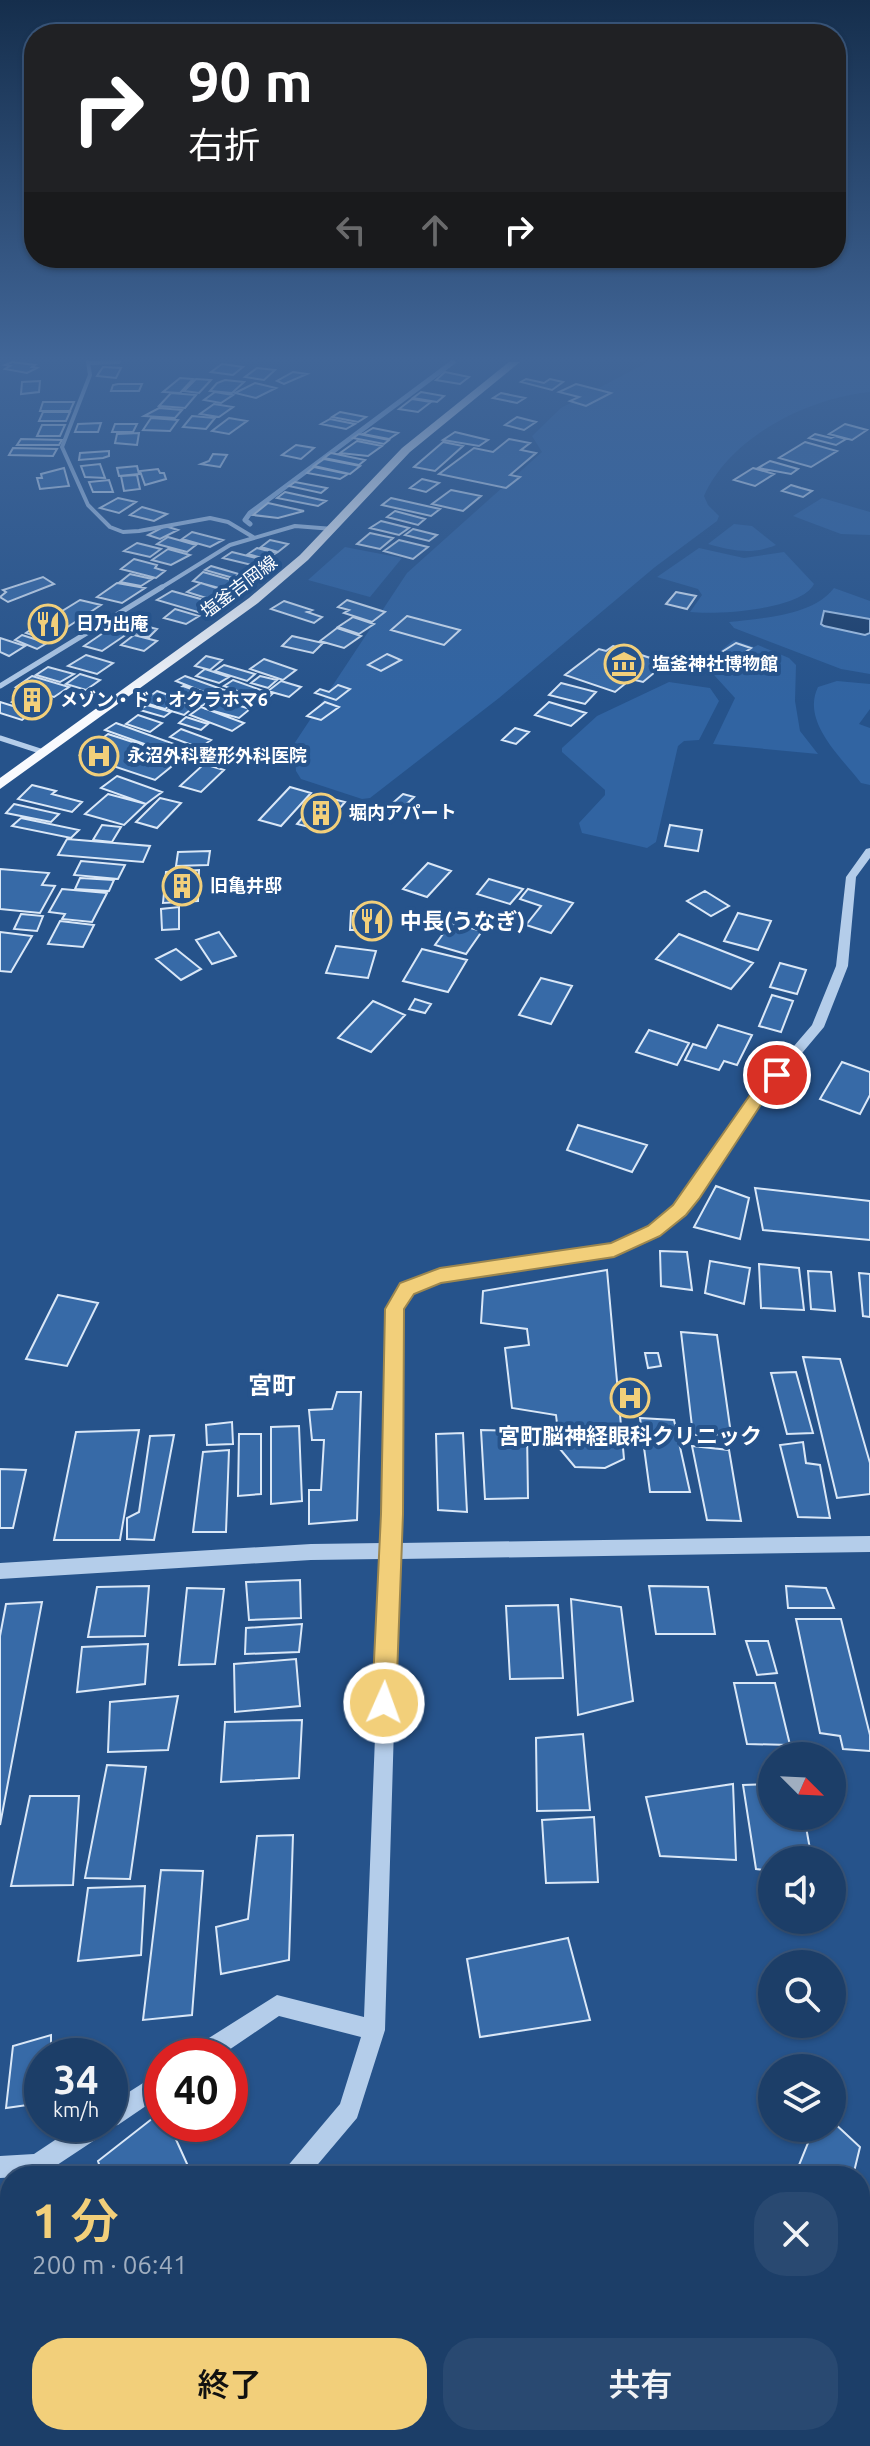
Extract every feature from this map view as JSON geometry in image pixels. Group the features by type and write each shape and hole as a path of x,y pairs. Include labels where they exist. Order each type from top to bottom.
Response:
{"main road":[{"name":"塩釜吉岡線","path":"0,785 40,751 239,611 287,573 382,476"}],"street":[{"path":"75,476 84,498 107,527 120,532 136,532 177,521 221,519 253,537"},
{"path":"0,686 205,558 253,537 295,526 333,529"},
{"path":"0,738 40,751"},
{"path":"302,2166 349,2110 374,2030 388,1552 392,1514 395,1309 407,1289 440,1276 614,1250 654,1231 680,1210 705,1178 756,1099 818,1027 842,966 851,877 870,851"},
{"path":"0,1571 311,1552 870,1544"},
{"path":"228,2038 277,2005 374,2030"},
{"path":"18,2166 37,2165 72,2142"}],"shaded area":[{"path":"515,476 715,476 704,496 719,516 717,521 655,567 499,698 370,798 362,799 301,779 296,771 294,744 407,573"},
{"path":"822,498 870,512 870,535 841,534 793,516"},
{"path":"734,524 752,526 776,545 742,551 708,544"},
{"path":"345,547 402,558 370,597 308,580"},
{"path":"699,548 744,558 784,552 814,584 806,593 776,605 719,613 690,612 702,595 698,589 657,577"},
{"path":"834,588 870,601 870,674 841,669 734,628 729,622 800,610 813,605"},
{"path":"824,611 870,619 870,633 865,635 824,626 821,624"},
{"path":"734,640 754,647 758,645 789,658 796,665 795,701 800,731 818,754 713,744 735,698 704,664"},
{"path":"837,681 870,684 870,709 859,724 870,728 870,785 861,783 819,726 814,700 818,687"},
{"path":"669,682 710,688 719,701 699,740 684,741 678,746 656,842 647,848 582,833 579,823 605,795 605,790 562,752 562,748 597,716"}],"building":[{"path":"66,476 69,486 40,489 37,478"},
{"path":"121,476 137,476 140,489 124,491"},
{"path":"142,476 165,476 166,479 145,485"},
{"path":"449,476 520,477 506,488"},
{"path":"740,476 771,476 755,486 734,480"},
{"path":"422,479 439,483 426,492 410,488"},
{"path":"109,480 113,492 93,492 89,482"},
{"path":"295,482 327,488 321,493 289,486"},
{"path":"791,485 812,491 803,497 782,491"},
{"path":"451,490 481,496 463,511 432,504"},
{"path":"285,492 326,501 318,506 277,498"},
{"path":"118,498 136,502 119,513 100,508"},
{"path":"391,498 440,509 431,516 382,505"},
{"path":"268,503 304,511 278,518 253,515"},
{"path":"142,507 167,514 154,521 130,515"},
{"path":"395,511 425,519 418,525 387,517"},
{"path":"381,521 409,528 399,535 370,528"},
{"path":"165,526 178,530 160,539 148,535"},
{"path":"413,529 437,535 429,541 405,535"},
{"path":"192,532 223,540 210,547 182,539"},
{"path":"370,533 393,538 380,549 357,544"},
{"path":"168,537 196,545 187,552 157,544"},
{"path":"270,540 288,544 278,552 261,547"},
{"path":"399,540 428,547 413,559 384,551"},
{"path":"137,543 161,549 150,557 124,551"},
{"path":"257,548 276,553 266,559 248,554"},
{"path":"168,549 190,555 171,565 152,560"},
{"path":"232,552 264,560 256,566 223,558"},
{"path":"134,559 157,565 155,568 165,571 156,578 121,569"},
{"path":"211,566 239,574 233,578 205,570"},
{"path":"203,572 242,583 230,591 193,581"},
{"path":"130,574 152,579 141,586 120,582"},
{"path":"43,577 54,584 8,602 0,597 6,592 3,590"},
{"path":"117,583 145,588 122,603 97,597"},
{"path":"201,583 232,593 219,602 187,592"},
{"path":"172,591 215,603 201,613 157,600"},
{"path":"676,592 696,596 687,609 666,604"},
{"path":"80,600 101,605 66,628 46,621"},
{"path":"347,600 385,612 372,622 344,613 349,610 338,607"},
{"path":"284,601 312,610 307,612 322,617 314,623 271,609"},
{"path":"175,609 199,616 186,624 164,618"},
{"path":"407,616 460,630 444,645 391,630"},
{"path":"353,617 374,624 359,634 338,627"},
{"path":"125,621 157,629 149,637 116,627"},
{"path":"36,626 64,633 53,642 26,633"},
{"path":"112,627 130,632 102,651 84,646"},
{"path":"337,628 361,636 344,648 320,641"},
{"path":"22,635 47,643 37,649 15,640"},
{"path":"134,635 157,641 144,651 121,645"},
{"path":"292,636 323,643 313,653 282,646"},
{"path":"0,638 25,646 9,656 0,652"},
{"path":"736,643 751,648 733,661 717,655"},
{"path":"613,646 666,663 643,682 631,679 615,692 565,675 599,649 606,651"},
{"path":"387,654 401,660 381,671 368,665"},
{"path":"86,655 113,663 97,674 68,666"},
{"path":"206,656 222,660 210,670 195,666"},
{"path":"264,659 296,670 283,680 250,669"},
{"path":"224,665 255,674 247,681 215,671"},
{"path":"48,667 74,674 60,682 36,675"},
{"path":"205,669 229,677 219,683 196,676"},
{"path":"80,674 100,680 86,690 66,684"},
{"path":"32,676 69,687 54,697 16,687"},
{"path":"185,676 224,690 214,696 176,681"},
{"path":"260,676 277,680 268,688 251,683"},
{"path":"233,680 272,694 264,701 224,686"},
{"path":"281,681 301,687 289,697 268,691"},
{"path":"561,683 596,692 585,704 549,695"},
{"path":"338,685 350,689 336,700 315,693 320,689 329,692"},
{"path":"183,686 214,697 202,706 170,695"},
{"path":"157,691 180,699 165,709 142,702"},
{"name":"メゾン・ド・オクラホマ6","path":"28,692 51,699 36,710 12,702"},
{"path":"218,699 250,709 239,718 206,709"},
{"path":"178,701 195,706 184,715 168,710"},
{"path":"0,702 32,712 22,720 0,713"},
{"path":"325,702 339,707 321,720 307,716"},
{"path":"549,702 586,713 571,726 535,715"},
{"path":"147,705 171,712 164,717 140,710"},
{"path":"201,707 244,723 232,731 190,715"},
{"path":"138,715 162,723 150,732 126,724"},
{"path":"186,717 208,724 201,730 179,723"},
{"path":"116,723 174,744 164,751 105,730"},
{"path":"515,728 529,732 516,744 502,740"},
{"path":"181,729 211,740 200,748 170,737"},
{"path":"108,734 182,758 155,780 80,755"},
{"path":"204,764 224,770 201,792 180,786"},
{"path":"117,776 162,792 146,804 101,788"},
{"path":"32,785 82,802 72,812 18,799"},
{"path":"290,787 311,793 281,826 259,820"},
{"path":"108,794 146,804 124,825 85,814"},
{"path":"403,794 414,797 396,814 385,810"},
{"name":"堀内アパート","path":"321,796 345,802 321,830 297,824"},
{"path":"160,798 181,803 157,828 136,822"},
{"path":"14,804 59,814 51,822 6,813"},
{"path":"21,818 79,830 71,838 12,826"},
{"path":"102,825 121,827 112,842 93,840"},
{"path":"670,825 702,830 698,851 665,846"},
{"path":"67,839 150,846 143,862 58,855"},
{"path":"210,851 208,865 176,866 178,852"},
{"path":"81,861 125,865 118,879 74,875"},
{"path":"428,863 451,871 427,897 403,889"},
{"path":"0,869 49,873 42,885 55,886 40,913 0,909"},
{"name":"旧亀井邸","path":"199,870 198,901 163,903 166,872"},
{"path":"80,878 114,880 109,891 75,889"},
{"path":"489,879 523,889 510,904 477,894"},
{"path":"62,889 107,893 92,922 62,919 65,914 49,912"},
{"path":"528,889 573,903 551,933 526,925 541,906 520,899"},
{"path":"705,891 729,906 711,916 687,901"},
{"path":"179,907 179,929 162,930 161,909"},
{"path":"351,911 387,911 386,930 350,930"},
{"path":"738,913 771,921 758,950 724,941"},
{"path":"21,914 43,916 37,931 14,929"},
{"path":"60,921 94,925 83,947 48,944"},
{"path":"451,923 482,931 466,954 435,945"},
{"path":"0,932 32,936 11,972 0,971"},
{"path":"219,932 236,956 212,964 196,940"},
{"path":"679,934 753,963 731,989 656,959"},
{"path":"336,946 376,951 368,978 326,973"},
{"path":"176,949 201,969 181,980 156,959"},
{"path":"422,949 467,960 448,992 403,981"},
{"path":"780,963 806,970 797,994 770,987"},
{"path":"541,978 572,986 551,1024 519,1015"},
{"path":"772,995 793,1001 781,1032 759,1026"},
{"path":"415,999 431,1004 425,1013 409,1009"},
{"path":"373,1001 405,1015 371,1052 338,1038"},
{"path":"718,1025 752,1035 737,1065 724,1061 719,1070 685,1060 693,1044 706,1048"},
{"path":"649,1030 689,1043 677,1065 636,1052"},
{"path":"842,1062 870,1072 870,1095 860,1114 820,1099"},
{"path":"578,1125 647,1145 632,1172 567,1150"},
{"path":"716,1186 749,1198 740,1239 694,1227"},
{"path":"755,1188 870,1201 870,1240 763,1230"},
{"path":"660,1251 687,1252 692,1290 661,1286"},
{"path":"710,1261 750,1268 744,1304 705,1293"},
{"path":"759,1264 799,1268 804,1310 761,1308"},
{"path":"607,1270 624,1459 605,1468 575,1467 560,1449 556,1415 512,1408 505,1348 529,1345 527,1329 481,1323 483,1291"},
{"path":"808,1271 831,1272 835,1311 811,1309"},
{"path":"859,1273 870,1274 870,1317 863,1316"},
{"path":"58,1295 98,1303 67,1366 26,1359"},
{"path":"681,1332 717,1335 731,1434 693,1435"},
{"path":"645,1353 658,1353 661,1366 648,1368"},
{"path":"803,1357 840,1359 870,1463 870,1494 837,1498"},
{"path":"796,1372 813,1433 787,1434 771,1373"},
{"path":"337,1392 361,1392 357,1520 309,1524 309,1490 321,1490 324,1440 312,1440 309,1410 332,1409"},
{"path":"640,1418 674,1420 690,1492 650,1492"},
{"path":"232,1422 233,1444 207,1445 206,1425"},
{"path":"299,1426 302,1501 271,1504 271,1427"},
{"path":"139,1430 120,1540 54,1540 76,1432"},
{"path":"481,1430 527,1431 528,1498 485,1499"},
{"path":"463,1433 467,1512 438,1510 436,1434"},
{"path":"239,1434 261,1434 261,1494 238,1496"},
{"path":"174,1435 154,1540 127,1539 127,1518 139,1512 150,1436"},
{"path":"803,1442 806,1463 820,1465 830,1518 798,1517 780,1445"},
{"path":"692,1446 729,1450 741,1521 707,1520"},
{"path":"229,1450 226,1532 193,1532 203,1452"},
{"path":"0,1469 26,1470 13,1528 0,1528"},
{"path":"300,1580 301,1618 249,1620 246,1582"},
{"path":"149,1586 145,1636 88,1637 97,1587"},
{"path":"649,1586 708,1587 715,1634 656,1634"},
{"path":"786,1586 826,1588 834,1608 788,1608"},
{"path":"187,1588 224,1589 215,1664 179,1665"},
{"path":"571,1599 621,1607 633,1701 578,1715"},
{"path":"42,1602 0,1825 0,1636 6,1604"},
{"path":"558,1605 563,1678 510,1679 506,1606"},
{"path":"796,1619 841,1619 870,1735 870,1751 846,1749 846,1742 841,1742 840,1736 820,1733"},
{"path":"302,1624 299,1652 245,1654 246,1628"},
{"path":"746,1641 768,1641 777,1673 757,1675"},
{"path":"148,1644 145,1684 77,1692 82,1647"},
{"path":"296,1659 300,1706 235,1712 234,1664"},
{"path":"734,1683 775,1683 789,1742 747,1744"},
{"path":"178,1696 168,1750 108,1752 110,1702"},
{"path":"302,1720 299,1778 221,1782 225,1722"},
{"path":"583,1734 590,1810 537,1811 536,1738"},
{"path":"107,1765 146,1767 130,1879 85,1878"},
{"path":"733,1784 736,1860 660,1856 646,1797"},
{"path":"758,1784 758,1830 807,1830 809,1846 758,1846 756,1869 743,1785"},
{"path":"30,1796 79,1796 73,1885 11,1886"},
{"path":"594,1817 598,1882 546,1883 542,1820"},
{"path":"293,1835 289,1960 221,1974 216,1927 248,1919 257,1836"},
{"path":"161,1870 203,1871 192,2015 143,2020"},
{"path":"145,1886 141,1955 78,1961 88,1888"},
{"path":"568,1938 590,2020 480,2037 467,1959"},
{"path":"24,2043 24,2106 6,2108 13,2046"},
{"path":"144,2125 144,2142 177,2142 188,2166 100,2166 98,2161 122,2142 128,2142 128,2138"},
{"path":"846,2134 860,2147 855,2166 799,2166 808,2142 846,2142"}],"waterway":[{"path":"250,524 245,520 250,513 300,476"}],"place":[{"name":"日乃出庵","path":"48,624"},
{"name":"塩釜神社博物館","path":"624,664"},
{"name":"メゾン・ド・オクラホマ6","path":"32,700"},
{"name":"永沼外科整形外科医院","path":"99,756"},
{"name":"堀内アパート","path":"321,813"},
{"name":"旧亀井邸","path":"182,886"},
{"name":"中長(うなぎ)","path":"372,921"},
{"name":"宮町脳神経眼科クリニック","path":"630,1398"}],"district":[{"name":"宮町","path":"272,1386"}],"route":[{"path":"384,1703 392,1514 395,1309 407,1289 440,1276 614,1250 654,1231 680,1210 705,1178 756,1099 777,1075"}]}
